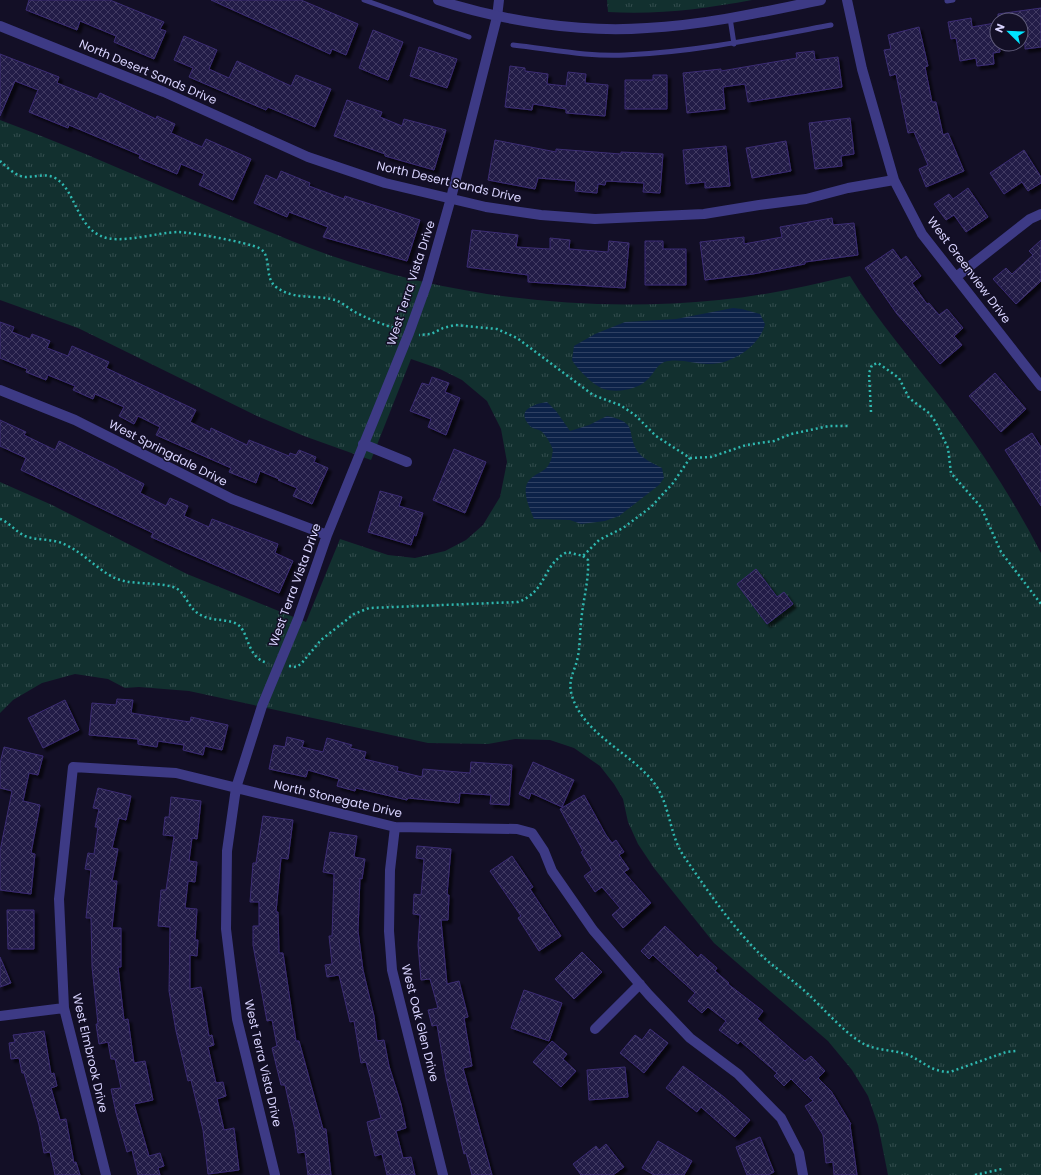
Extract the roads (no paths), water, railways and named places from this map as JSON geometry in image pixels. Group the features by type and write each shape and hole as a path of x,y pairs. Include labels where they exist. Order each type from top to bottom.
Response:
{"street":[{"path":"438,0 497,17 609,29 648,28 730,18 820,0"},
{"name":"West Terra Vista Drive","path":"275,1175 237,1019 226,930 227,851 236,788 262,706 298,619 327,536 363,444 410,333 427,283 451,198 497,17 499,0"},
{"name":"West Greenview Drive","path":"847,0 862,69 894,180 922,234 1041,386"},
{"name":"North Desert Sands Drive","path":"0,26 164,92 308,157 385,183 486,207 541,215 603,219 704,214 759,204 806,199 848,188 894,180"},
{"path":"956,277 1030,219 1041,214"},
{"name":"West Springdale Drive","path":"0,390 75,420 232,499 327,536"},
{"path":"363,444 407,462"},
{"name":"North Stonegate Drive","path":"73,767 176,773 395,827 517,829 532,833 544,851 552,871 593,930 640,984 690,1038 738,1074 781,1118 799,1153 802,1175"},
{"name":"West Elmbrook Drive","path":"73,767 59,899 64,1008 106,1175"},
{"name":"West Oak Glen Drive","path":"395,827 390,870 388,931 392,970 443,1175"},
{"path":"595,1029 640,984"},
{"path":"0,1016 64,1008"}],"lane":[{"path":"364,0 376,2 469,36"},
{"path":"730,18 734,44"},
{"path":"513,45 588,54 624,55 734,44 830,25"}],"water":[{"path":"733,308 760,314 765,324 762,332 751,347 735,358 726,361 708,364 679,361 665,362 659,366 650,377 638,386 626,390 614,391 604,389 595,384 574,364 572,360 574,346 595,334 625,322 676,319"},
{"path":"547,402 556,411 570,431 589,425 607,416 624,422 630,429 634,445 640,455 662,468 664,478 659,485 619,516 605,521 581,524 570,520 534,519 526,496 527,485 529,480 549,465 553,450 545,435 541,431 530,426 524,416 525,412 532,406"}]}
